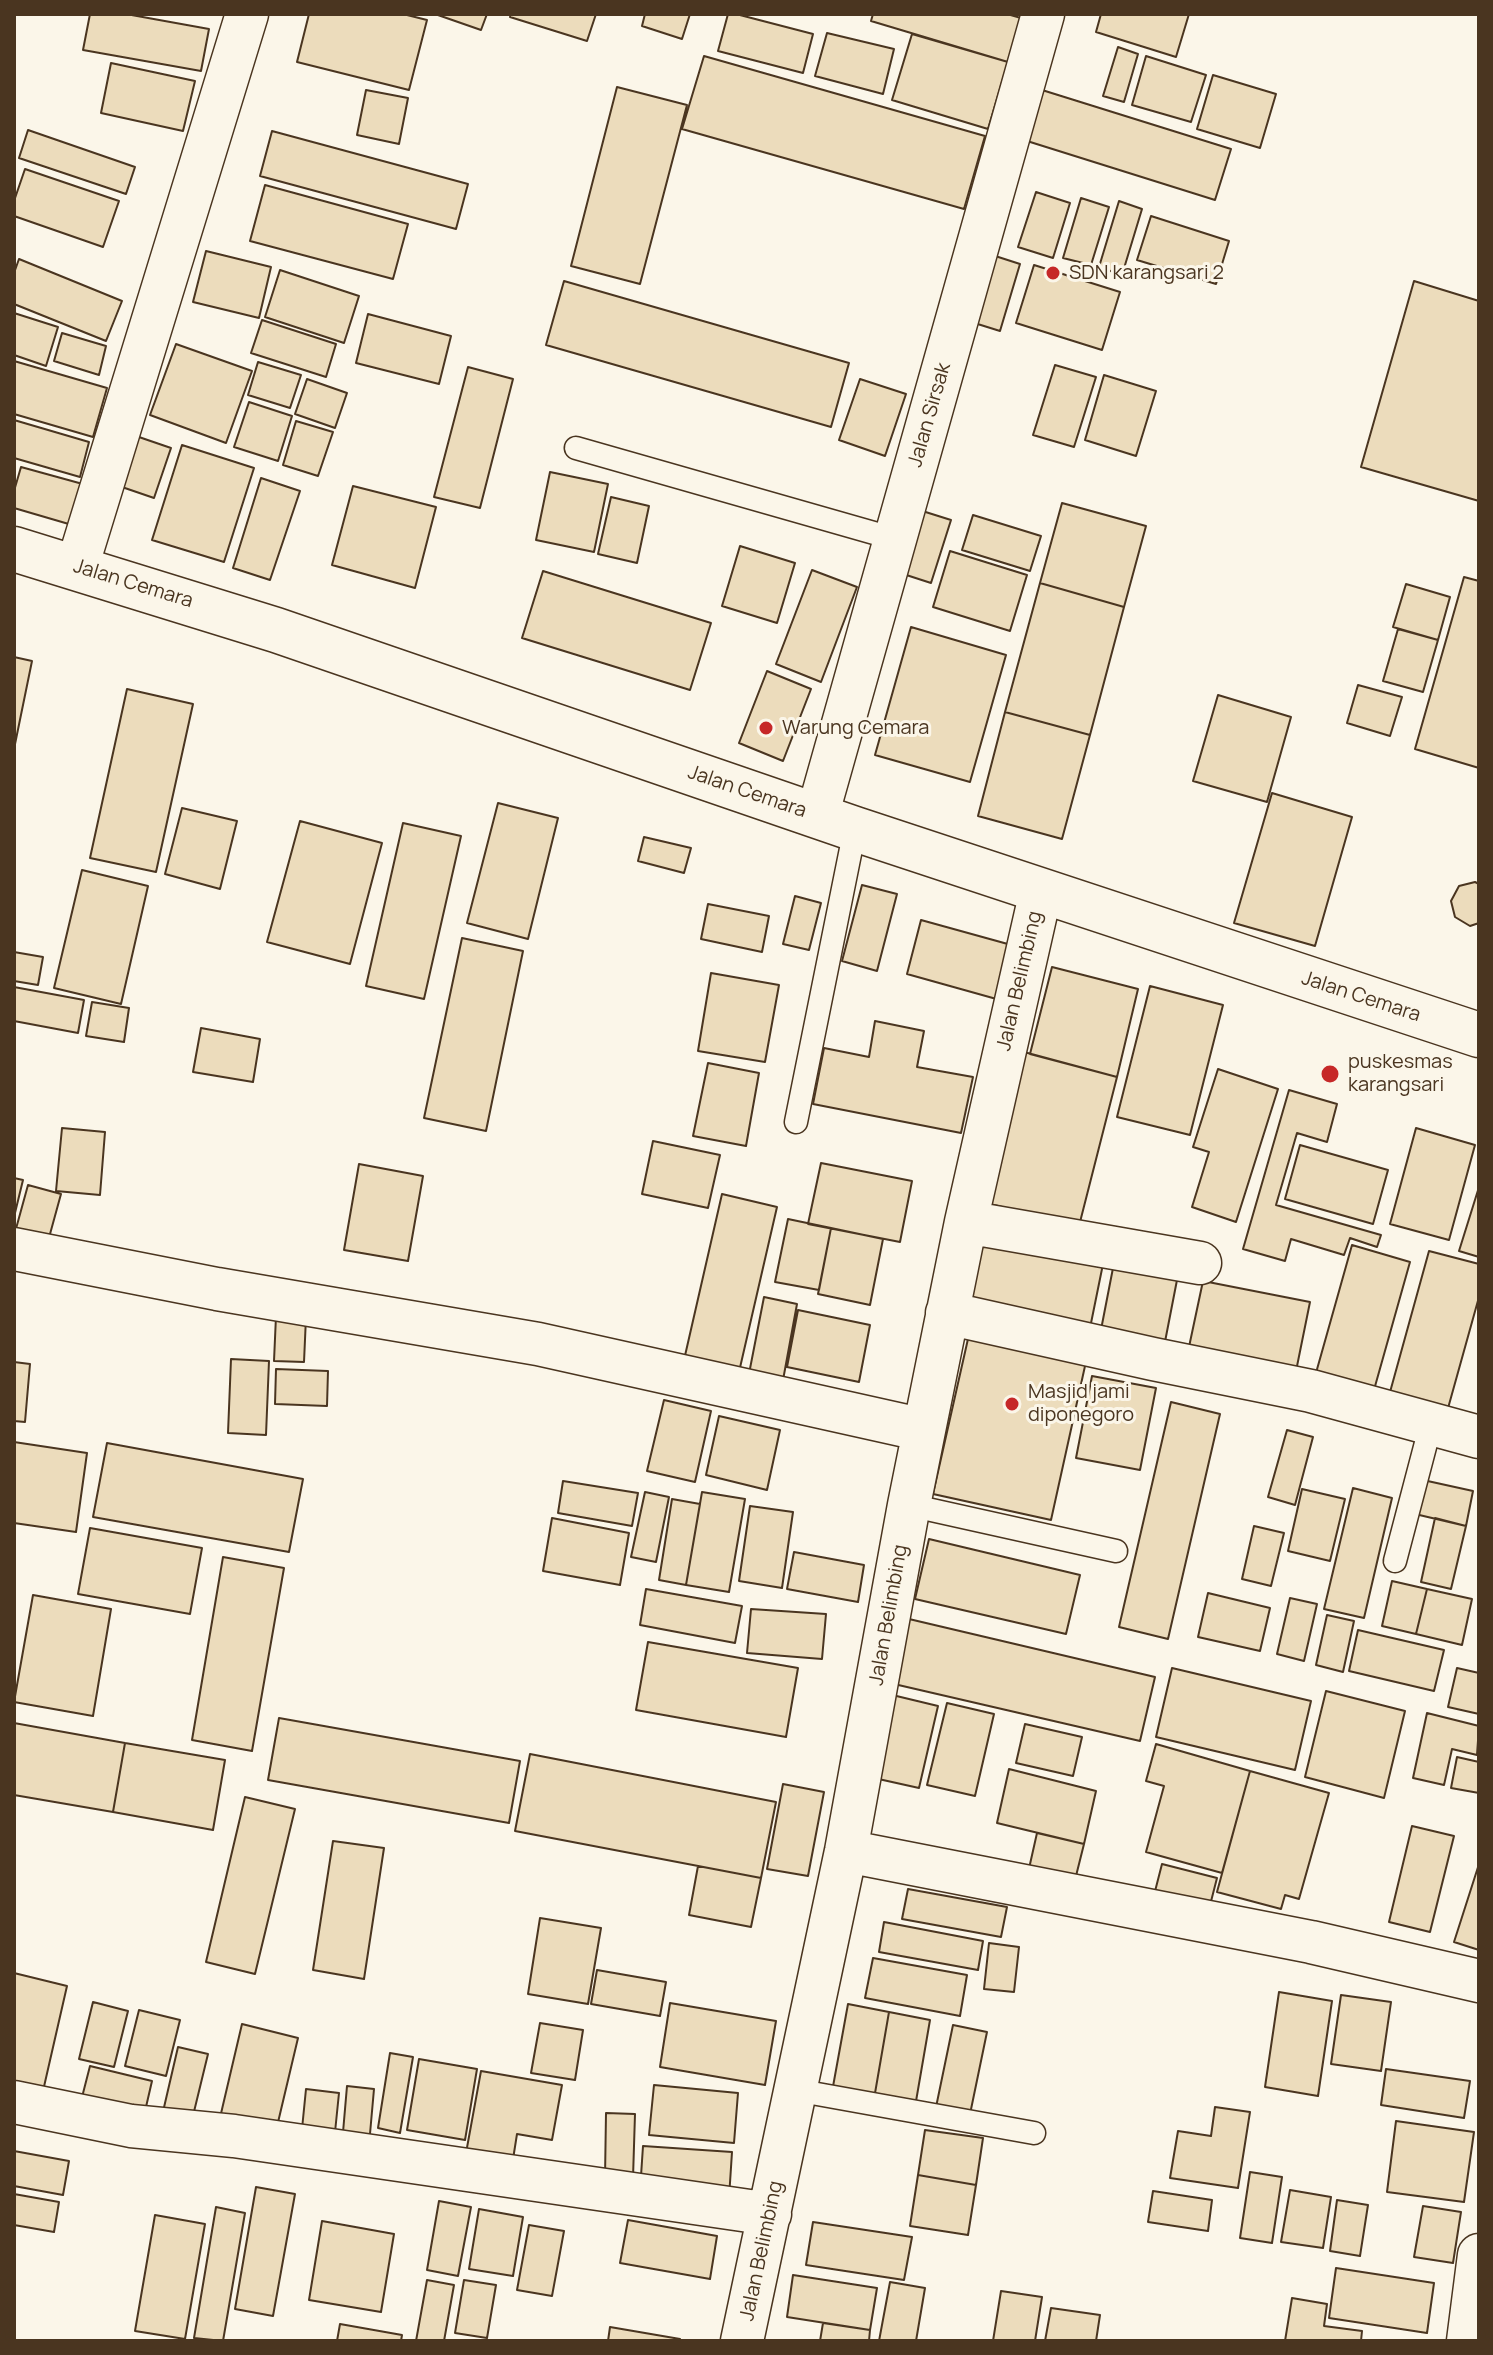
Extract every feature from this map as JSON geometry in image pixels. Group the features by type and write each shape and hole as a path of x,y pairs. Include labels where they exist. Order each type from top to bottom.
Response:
{"main road":[{"name":"Jalan Cemara","path":"14,549 276,630 836,823 1479,1035"}],"street":[{"path":"77,567 247,14"},
{"name":"Jalan Sirsak","path":"836,823 895,539 1043,14"},
{"name":"Jalan Belimbing","path":"743,2341 846,1851 947,1313 1041,891"},
{"path":"966,1222 1200,1263"},
{"path":"14,1249 217,1289 538,1344 924,1430"},
{"path":"947,1313 1311,1391 1479,1437"},
{"path":"846,1851 1311,1942 1479,1981"},
{"path":"14,2102 131,2126 249,2138 770,2214"},
{"path":"1468,2341 1479,2255"}],"lane":[{"path":"576,448 895,539"},
{"path":"796,1122 836,823"},
{"path":"1395,1561 1431,1424"},
{"path":"909,1505 1116,1551"},
{"path":"795,2090 1034,2133"}],"building":[{"path":"90,14 126,14 209,29 201,71 83,50"},
{"path":"309,14 403,14 427,20 409,90 297,62"},
{"path":"435,14 487,14 481,30"},
{"path":"511,14 596,14 587,41 510,17"},
{"path":"645,14 690,14 682,39 642,26"},
{"path":"728,14 813,34 803,73 718,51"},
{"path":"873,14 1007,14 1021,18 1008,62 871,21"},
{"path":"1101,14 1189,14 1176,57 1096,32"},
{"path":"827,33 894,49 883,94 815,76"},
{"path":"912,34 1008,62 988,129 892,100"},
{"path":"1118,47 1138,54 1124,102 1103,96"},
{"path":"704,56 985,136 964,209 682,129"},
{"path":"1146,56 1206,75 1191,122 1132,105"},
{"path":"111,63 195,81 183,131 101,113"},
{"path":"1213,75 1276,94 1260,148 1197,129"},
{"path":"617,87 687,105 640,284 571,266"},
{"path":"366,90 408,98 399,144 357,135"},
{"path":"1042,90 1231,149 1215,200 1027,141"},
{"path":"28,130 135,167 126,194 19,158"},
{"path":"272,131 468,184 456,229 260,176"},
{"path":"25,169 119,201 103,247 14,216 14,201"},
{"path":"265,185 408,224 393,279 250,241"},
{"path":"1036,192 1070,203 1053,258 1018,247"},
{"path":"1081,198 1109,207 1091,265 1063,258"},
{"path":"1119,201 1142,209 1122,275 1099,267"},
{"path":"1151,216 1229,241 1216,284 1137,260"},
{"path":"206,251 271,267 259,318 193,302"},
{"path":"989,254 1020,264 1000,331 968,321"},
{"path":"19,259 122,301 106,341 14,304 14,273"},
{"path":"1034,265 1120,292 1102,350 1016,323"},
{"path":"280,270 359,296 344,343 265,317"},
{"path":"564,281 849,363 831,427 546,345"},
{"path":"1414,281 1479,301 1479,501 1361,467"},
{"path":"14,313 58,327 46,366 14,355"},
{"path":"368,314 451,336 439,384 356,363"},
{"path":"262,320 336,344 326,377 251,353"},
{"path":"62,333 106,346 99,375 54,361"},
{"path":"176,344 252,371 226,443 150,415"},
{"path":"14,361 107,388 93,437 14,414"},
{"path":"258,362 301,375 290,408 248,395"},
{"path":"1055,365 1096,377 1074,447 1033,435"},
{"path":"468,367 513,379 480,508 434,497"},
{"path":"1104,375 1156,391 1136,456 1085,440"},
{"path":"307,379 347,393 335,428 295,414"},
{"path":"860,379 906,394 885,456 839,440"},
{"path":"249,402 292,416 278,461 234,447"},
{"path":"14,420 89,442 80,477 14,458"},
{"path":"296,421 333,432 318,476 283,465"},
{"path":"136,436 171,448 154,498 119,486"},
{"path":"182,445 254,468 224,562 152,540"},
{"path":"21,467 90,486 79,527 14,508 14,491"},
{"path":"550,472 608,484 594,552 536,540"},
{"path":"261,478 300,491 270,580 233,568"},
{"path":"353,486 436,507 415,588 332,565"},
{"path":"611,497 649,506 637,563 598,554"},
{"path":"1062,503 1146,526 1124,607 1040,583"},
{"path":"916,509 951,520 931,583 897,572"},
{"path":"973,515 1041,536 1030,571 962,550"},
{"path":"740,546 795,563 777,623 722,606"},
{"path":"950,551 1027,575 1010,631 933,607"},
{"path":"812,570 857,587 821,682 776,664"},
{"path":"543,571 711,623 690,690 522,638"},
{"path":"1464,577 1479,581 1479,768 1415,749"},
{"path":"1040,583 1124,607 1090,735 1005,712"},
{"path":"1406,584 1450,597 1438,640 1393,627"},
{"path":"911,627 1006,655 970,782 875,755"},
{"path":"1398,629 1438,640 1423,692 1383,681"},
{"path":"14,657 32,661 14,749"},
{"path":"767,671 811,689 783,761 739,743"},
{"path":"1358,685 1402,697 1390,736 1347,723"},
{"path":"127,689 193,704 156,872 90,858"},
{"path":"1218,695 1291,717 1267,802 1193,781"},
{"path":"1005,712 1090,735 1062,839 978,816"},
{"path":"1272,793 1352,817 1315,946 1234,923"},
{"path":"498,803 558,818 528,939 467,923"},
{"path":"182,808 237,821 220,889 165,874"},
{"path":"300,821 382,843 350,964 267,942"},
{"path":"403,823 461,836 424,999 366,986"},
{"path":"644,837 691,848 684,873 638,861"},
{"path":"82,870 148,886 121,1004 54,988"},
{"path":"1479,884 1479,923 1470,926 1455,917 1451,901 1459,886"},
{"path":"862,885 897,894 877,971 842,961"},
{"path":"795,896 821,903 809,950 783,944"},
{"path":"708,904 769,916 762,952 701,939"},
{"path":"921,920 1015,946 1000,1000 907,974"},
{"path":"462,938 523,951 486,1131 424,1118"},
{"path":"14,952 43,957 38,985 14,981"},
{"path":"1052,967 1138,989 1117,1077 1030,1054"},
{"path":"711,973 779,985 765,1062 698,1051"},
{"path":"1150,986 1223,1005 1190,1135 1117,1117"},
{"path":"14,987 84,1000 78,1033 14,1021"},
{"path":"92,1002 129,1008 124,1042 86,1036"},
{"path":"875,1021 924,1031 917,1067 973,1077 961,1133 813,1104 824,1048 869,1057"},
{"path":"201,1028 260,1039 253,1082 193,1072"},
{"path":"1024,1052 1117,1077 1079,1226 986,1203"},
{"path":"708,1063 759,1073 746,1146 693,1136"},
{"path":"1218,1069 1278,1089 1236,1222 1192,1207 1209,1152 1193,1147"},
{"path":"1289,1090 1337,1104 1327,1142 1297,1133 1276,1205 1381,1235 1377,1247 1350,1238 1344,1255 1291,1239 1285,1261 1243,1249"},
{"path":"62,1128 105,1132 100,1195 56,1191"},
{"path":"1416,1128 1475,1145 1449,1240 1390,1224"},
{"path":"653,1141 720,1155 708,1208 642,1194"},
{"path":"1300,1145 1388,1170 1373,1224 1285,1199"},
{"path":"821,1163 912,1181 900,1242 808,1224"},
{"path":"359,1164 423,1176 408,1261 344,1250"},
{"path":"14,1178 23,1180 14,1217"},
{"path":"28,1185 61,1194 47,1245 14,1236"},
{"path":"1479,1187 1479,1257 1459,1251"},
{"path":"722,1194 777,1207 739,1372 684,1360"},
{"path":"788,1219 831,1228 819,1290 775,1282"},
{"path":"831,1228 883,1239 870,1305 818,1294"},
{"path":"979,1239 1103,1264 1089,1333 965,1309"},
{"path":"1352,1245 1410,1262 1372,1397 1314,1380"},
{"path":"1429,1251 1479,1264 1479,1297 1445,1419 1387,1403"},
{"path":"1113,1268 1177,1280 1163,1352 1099,1340"},
{"path":"1203,1281 1310,1302 1294,1381 1186,1361"},
{"path":"764,1297 797,1304 781,1391 747,1384"},
{"path":"798,1310 870,1325 859,1382 787,1367"},
{"path":"276,1316 306,1317 304,1362 274,1361"},
{"path":"970,1330 1087,1357 1051,1520 933,1494"},
{"path":"231,1359 269,1361 266,1435 228,1433"},
{"path":"14,1362 30,1364 25,1422 14,1421"},
{"path":"276,1369 328,1371 327,1406 275,1404"},
{"path":"1092,1376 1156,1388 1140,1470 1076,1458"},
{"path":"664,1400 711,1411 695,1482 647,1471"},
{"path":"1171,1402 1220,1414 1168,1639 1119,1627"},
{"path":"719,1416 780,1430 767,1490 706,1475"},
{"path":"1287,1430 1313,1437 1295,1505 1268,1497"},
{"path":"14,1442 87,1453 76,1532 14,1523"},
{"path":"107,1443 303,1479 289,1552 93,1517"},
{"path":"1423,1480 1473,1491 1466,1526 1415,1514"},
{"path":"563,1481 638,1493 632,1526 558,1513"},
{"path":"1353,1488 1392,1498 1364,1618 1324,1609"},
{"path":"1302,1489 1345,1499 1330,1561 1288,1551"},
{"path":"645,1492 669,1497 656,1562 631,1557"},
{"path":"702,1492 745,1499 729,1592 686,1585"},
{"path":"672,1499 700,1504 686,1585 659,1580"},
{"path":"750,1506 793,1512 782,1588 739,1581"},
{"path":"552,1518 629,1533 620,1585 543,1571"},
{"path":"1435,1518 1466,1526 1451,1589 1421,1582"},
{"path":"1254,1526 1284,1533 1271,1586 1242,1579"},
{"path":"90,1528 202,1548 190,1614 78,1594"},
{"path":"929,1539 1080,1575 1066,1634 915,1599"},
{"path":"794,1552 864,1565 858,1602 787,1589"},
{"path":"223,1557 284,1568 252,1751 192,1740"},
{"path":"1392,1581 1427,1589 1416,1634 1382,1626"},
{"path":"646,1589 742,1606 735,1643 640,1625"},
{"path":"1427,1589 1472,1599 1462,1645 1416,1634"},
{"path":"1208,1593 1270,1608 1260,1651 1198,1637"},
{"path":"33,1595 111,1609 93,1716 14,1702"},
{"path":"1290,1598 1317,1604 1304,1661 1277,1654"},
{"path":"751,1609 826,1614 822,1659 747,1653"},
{"path":"1327,1615 1354,1621 1343,1672 1316,1665"},
{"path":"909,1619 1155,1677 1140,1741 894,1684"},
{"path":"1358,1630 1444,1650 1434,1691 1349,1671"},
{"path":"648,1642 798,1668 786,1737 636,1710"},
{"path":"1172,1668 1311,1701 1295,1770 1156,1737"},
{"path":"1457,1668 1479,1673 1479,1714 1448,1707"},
{"path":"1326,1691 1405,1711 1384,1798 1305,1777"},
{"path":"884,1693 938,1706 919,1788 865,1776"},
{"path":"947,1703 994,1714 975,1796 927,1785"},
{"path":"1427,1713 1479,1726 1477,1755 1452,1749 1444,1785 1413,1778"},
{"path":"279,1718 520,1761 509,1823 268,1780"},
{"path":"14,1723 125,1743 113,1812 14,1795"},
{"path":"1025,1724 1082,1737 1073,1776 1016,1763"},
{"path":"125,1743 225,1760 213,1830 113,1812"},
{"path":"1156,1744 1250,1771 1222,1873 1146,1852 1164,1786 1146,1781"},
{"path":"530,1754 776,1802 761,1878 515,1831"},
{"path":"1457,1757 1479,1762 1479,1793 1451,1788"},
{"path":"1009,1769 1096,1791 1084,1844 997,1823"},
{"path":"1250,1771 1329,1793 1299,1899 1285,1895 1281,1909 1217,1892"},
{"path":"783,1784 824,1792 808,1876 767,1869"},
{"path":"245,1797 295,1809 255,1974 206,1962"},
{"path":"1412,1826 1454,1836 1430,1932 1389,1922"},
{"path":"1037,1833 1084,1844 1074,1884 1028,1873"},
{"path":"333,1841 384,1848 364,1979 313,1970"},
{"path":"1162,1864 1217,1878 1207,1917 1152,1903"},
{"path":"1479,1864 1479,1950 1454,1942"},
{"path":"698,1866 761,1878 751,1927 689,1915"},
{"path":"908,1889 1007,1907 1001,1937 902,1919"},
{"path":"540,1918 601,1928 588,2004 528,1994"},
{"path":"884,1922 983,1941 978,1970 879,1952"},
{"path":"989,1943 1019,1947 1014,1992 984,1989"},
{"path":"873,1958 967,1975 960,2016 865,1998"},
{"path":"597,1970 666,1982 660,2016 591,2004"},
{"path":"14,1973 67,1986 43,2091 14,2084"},
{"path":"1279,1992 1332,2001 1318,2096 1265,2087"},
{"path":"1341,1995 1391,2002 1381,2071 1331,2064"},
{"path":"93,2002 128,2011 114,2067 79,2059"},
{"path":"670,2003 776,2021 765,2085 660,2067"},
{"path":"848,2004 889,2012 874,2099 832,2092"},
{"path":"139,2010 180,2020 166,2076 125,2066"},
{"path":"889,2012 930,2020 915,2107 874,2099"},
{"path":"540,2023 583,2030 575,2080 531,2073"},
{"path":"242,2024 298,2038 275,2135 219,2122"},
{"path":"953,2025 987,2032 969,2119 935,2112"},
{"path":"178,2047 208,2054 191,2124 162,2116"},
{"path":"390,2053 413,2057 400,2133 378,2128"},
{"path":"419,2059 477,2069 465,2140 407,2130"},
{"path":"90,2066 152,2081 143,2120 80,2105"},
{"path":"1386,2069 1470,2081 1464,2118 1381,2105"},
{"path":"481,2071 562,2085 552,2140 517,2134 511,2172 464,2164"},
{"path":"654,2085 738,2093 734,2143 649,2135"},
{"path":"347,2086 374,2089 369,2145 342,2144"},
{"path":"306,2089 339,2093 334,2142 301,2139"},
{"path":"1215,2107 1250,2112 1238,2188 1170,2178 1178,2131 1211,2136"},
{"path":"606,2113 635,2114 633,2178 605,2178"},
{"path":"1396,2121 1474,2132 1464,2202 1387,2192"},
{"path":"925,2130 983,2138 976,2185 918,2175"},
{"path":"643,2146 732,2152 729,2198 640,2191"},
{"path":"14,2151 69,2161 63,2195 14,2186"},
{"path":"1250,2172 1282,2177 1272,2243 1240,2238"},
{"path":"918,2175 976,2185 968,2235 910,2226"},
{"path":"256,2187 295,2194 273,2316 235,2309"},
{"path":"1290,2190 1331,2197 1323,2248 1281,2242"},
{"path":"1153,2191 1212,2200 1208,2231 1148,2222"},
{"path":"14,2194 59,2202 54,2232 14,2225"},
{"path":"1337,2200 1368,2205 1360,2256 1330,2251"},
{"path":"439,2201 471,2207 458,2276 427,2270"},
{"path":"1423,2206 1461,2212 1453,2263 1414,2257"},
{"path":"216,2207 245,2213 223,2341 194,2338"},
{"path":"479,2209 523,2217 513,2276 469,2269"},
{"path":"155,2215 205,2224 185,2339 135,2331"},
{"path":"628,2220 717,2236 710,2279 620,2263"},
{"path":"322,2221 394,2234 381,2312 309,2300"},
{"path":"813,2222 912,2237 904,2280 806,2265"},
{"path":"529,2225 564,2231 552,2296 517,2290"},
{"path":"1336,2268 1434,2283 1427,2333 1329,2318"},
{"path":"793,2275 877,2288 870,2330 787,2317"},
{"path":"427,2280 454,2285 444,2341 416,2341"},
{"path":"464,2280 496,2285 487,2338 455,2333"},
{"path":"890,2282 925,2288 916,2341 879,2341"},
{"path":"1001,2291 1042,2297 1035,2341 993,2341"},
{"path":"1292,2298 1327,2304 1324,2326 1362,2331 1361,2341 1285,2341"},
{"path":"1051,2308 1100,2315 1096,2341 1045,2341"},
{"path":"823,2323 870,2330 869,2341 820,2341"},
{"path":"340,2324 402,2335 401,2341 337,2341"},
{"path":"610,2327 680,2339 608,2341"}],"place":[{"name":"SDN karangsari 2","path":"1053,273"},
{"name":"Warung Cemara","path":"766,728"},
{"name":"puskesmas karangsari","path":"1330,1074"},
{"name":"Masjid jami diponegoro","path":"1012,1404"}]}
